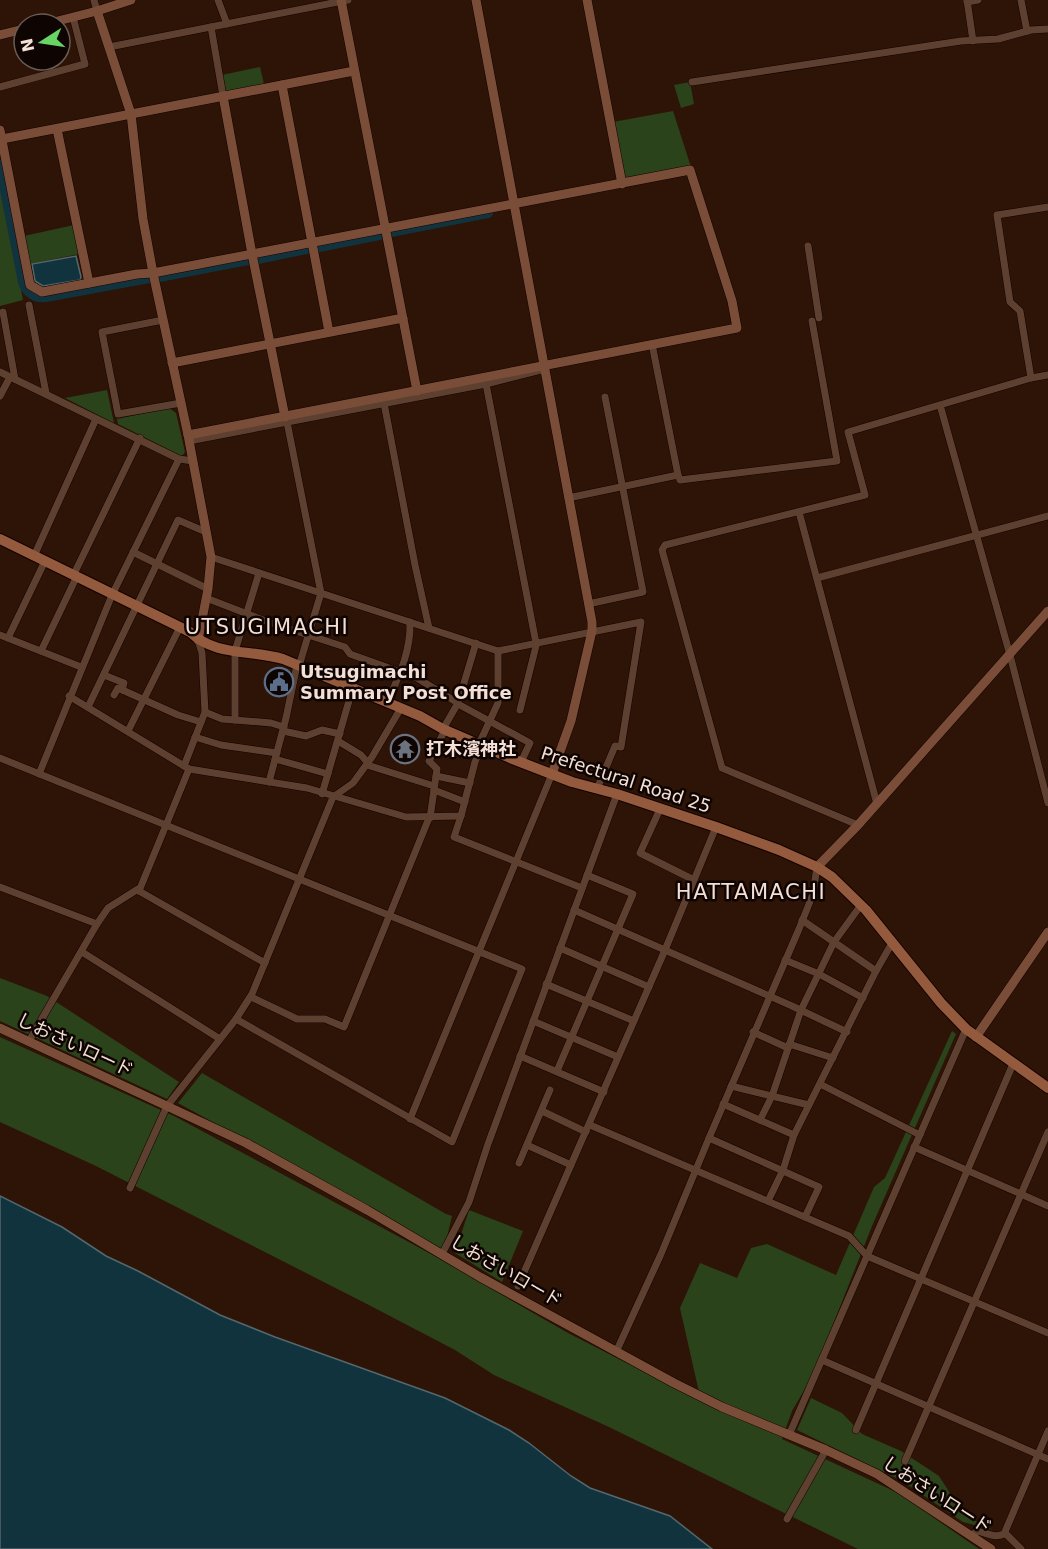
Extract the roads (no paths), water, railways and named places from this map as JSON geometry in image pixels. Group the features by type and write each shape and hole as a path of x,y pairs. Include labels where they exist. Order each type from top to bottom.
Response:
{"main road":[{"name":"Prefectural Road 25","path":"0,539 190,632 207,645 268,655 298,665 521,762 779,850 817,867 832,877 861,905 941,1003 966,1029 1048,1088"}],"street":[{"path":"94,0 131,114 143,219 189,438 211,557 198,640 202,653 205,712 166,825 139,891"},
{"path":"0,87 84,64 73,17 130,0"},
{"path":"218,0 227,24"},
{"path":"109,47 343,0 354,71 417,391"},
{"path":"410,1119 552,774 571,721 592,631 476,0"},
{"path":"587,0 622,184"},
{"path":"973,41 967,1 978,0"},
{"path":"1021,0 1027,31"},
{"path":"211,27 252,254 321,593 298,665 269,782"},
{"path":"692,82 998,39 1027,31 1048,29"},
{"path":"286,419 486,384 545,368 737,328 732,301 690,170 153,273 42,292 30,285 1,135 57,129 354,71"},
{"path":"282,85 329,332"},
{"path":"57,129 89,283"},
{"path":"1032,378 1020,311 1010,302 997,215 1048,207"},
{"path":"189,438 417,391 654,348 680,480 837,461 816,319 808,246"},
{"path":"29,305 46,393"},
{"path":"0,396 13,378 3,312"},
{"path":"172,363 403,318"},
{"path":"163,320 102,332 118,414 181,403"},
{"path":"0,372 140,438 179,459 193,461"},
{"path":"858,825 722,768 662,550 665,545 865,495 848,432 1048,375"},
{"path":"486,384 537,643 520,710"},
{"path":"588,604 643,592 605,397"},
{"path":"384,403 429,628"},
{"path":"940,405 1010,655 1048,803"},
{"path":"34,556 96,419"},
{"path":"41,651 140,438"},
{"path":"39,774 112,595 179,459"},
{"path":"568,498 678,475"},
{"path":"799,512 877,804"},
{"path":"817,578 1048,516"},
{"path":"88,707 178,520 206,532"},
{"path":"133,552 246,614 345,647 350,654 417,678 458,704 530,743 521,762"},
{"path":"211,557 498,651 641,622 621,747 615,746 597,789"},
{"path":"8,638 45,561"},
{"path":"235,720 235,651 260,573"},
{"path":"616,1352 658,1260 813,894 817,867 877,804 1048,611"},
{"path":"387,703 407,654 410,622"},
{"path":"128,731 180,627"},
{"path":"0,635 81,667"},
{"path":"250,997 297,1019 325,1019 344,1028 429,818 437,769 429,761 458,704 476,643"},
{"path":"498,651 498,703 481,745 454,837 582,888"},
{"path":"104,675 124,683 122,690"},
{"path":"322,794 353,687"},
{"path":"114,695 118,688 178,715 201,722"},
{"path":"69,696 186,767 307,788 406,817 461,816"},
{"path":"130,1188 167,1106 236,1019 250,997 301,879 333,797 353,783 401,708"},
{"path":"205,712 222,719 271,723 306,736 322,730 339,738 361,755 367,764 465,801"},
{"path":"195,737 221,745 276,756 328,774"},
{"path":"0,758 522,969 452,1142 236,1019"},
{"path":"436,776 470,783"},
{"path":"442,1254 469,1202 532,1021 617,794"},
{"path":"660,808 640,854 694,880"},
{"path":"518,1286 717,829"},
{"path":"557,1071 633,894 587,875"},
{"path":"0,887 97,924"},
{"path":"29,1041 97,924 108,909 138,889 265,963"},
{"path":"760,1120 772,1096 801,1010 834,942 861,905"},
{"path":"574,910 847,1032"},
{"path":"802,920 876,971"},
{"path":"976,1037 1048,932"},
{"path":"768,1201 783,1170 794,1135 892,943"},
{"path":"560,948 649,987"},
{"path":"82,952 220,1039"},
{"path":"785,960 819,974 863,998"},
{"path":"546,984 634,1021"},
{"path":"532,1021 618,1057"},
{"name":"しおさいロード","path":"0,1028 246,1143 480,1277 722,1407 877,1474 991,1549"},
{"path":"789,1436 966,1029"},
{"path":"753,1032 789,1046 833,1058"},
{"path":"520,1056 604,1092"},
{"path":"856,1430 1013,1064"},
{"path":"820,1084 920,1135"},
{"path":"731,1086 809,1105"},
{"path":"519,1163 550,1090"},
{"path":"723,1104 794,1135"},
{"path":"542,1111 695,1170 849,1236 867,1256 1048,1333"},
{"path":"905,1461 1048,1132"},
{"path":"709,1138 819,1187 805,1217"},
{"path":"527,1145 571,1165"},
{"path":"914,1147 1048,1206"},
{"path":"822,1360 1048,1459"},
{"path":"972,1537 976,1531 993,1537 1005,1533 1048,1431"},
{"path":"787,1519 826,1450"},
{"path":"1005,1533 1022,1549"}],"water":[{"path":"76,256 80,280 43,286 35,281 32,264"},
{"path":"0,1196 62,1227 106,1256 220,1315 445,1398 509,1430 590,1488 670,1516 712,1549 0,1549"}],"waterway":[{"path":"0,165 23,282 31,294 46,297 149,278"},
{"path":"391,232 488,213"},
{"path":"319,247 384,234"},
{"path":"258,259 311,248"},
{"path":"159,277 248,260"}],"place":[{"name":"Utsugimachi Summary Post Office","path":"279,682"},
{"name":"打木濱神社","path":"405,749"}],"district":[{"name":"UTSUGIMACHI","path":"267,627"},
{"name":"HATTAMACHI","path":"751,892"}]}
